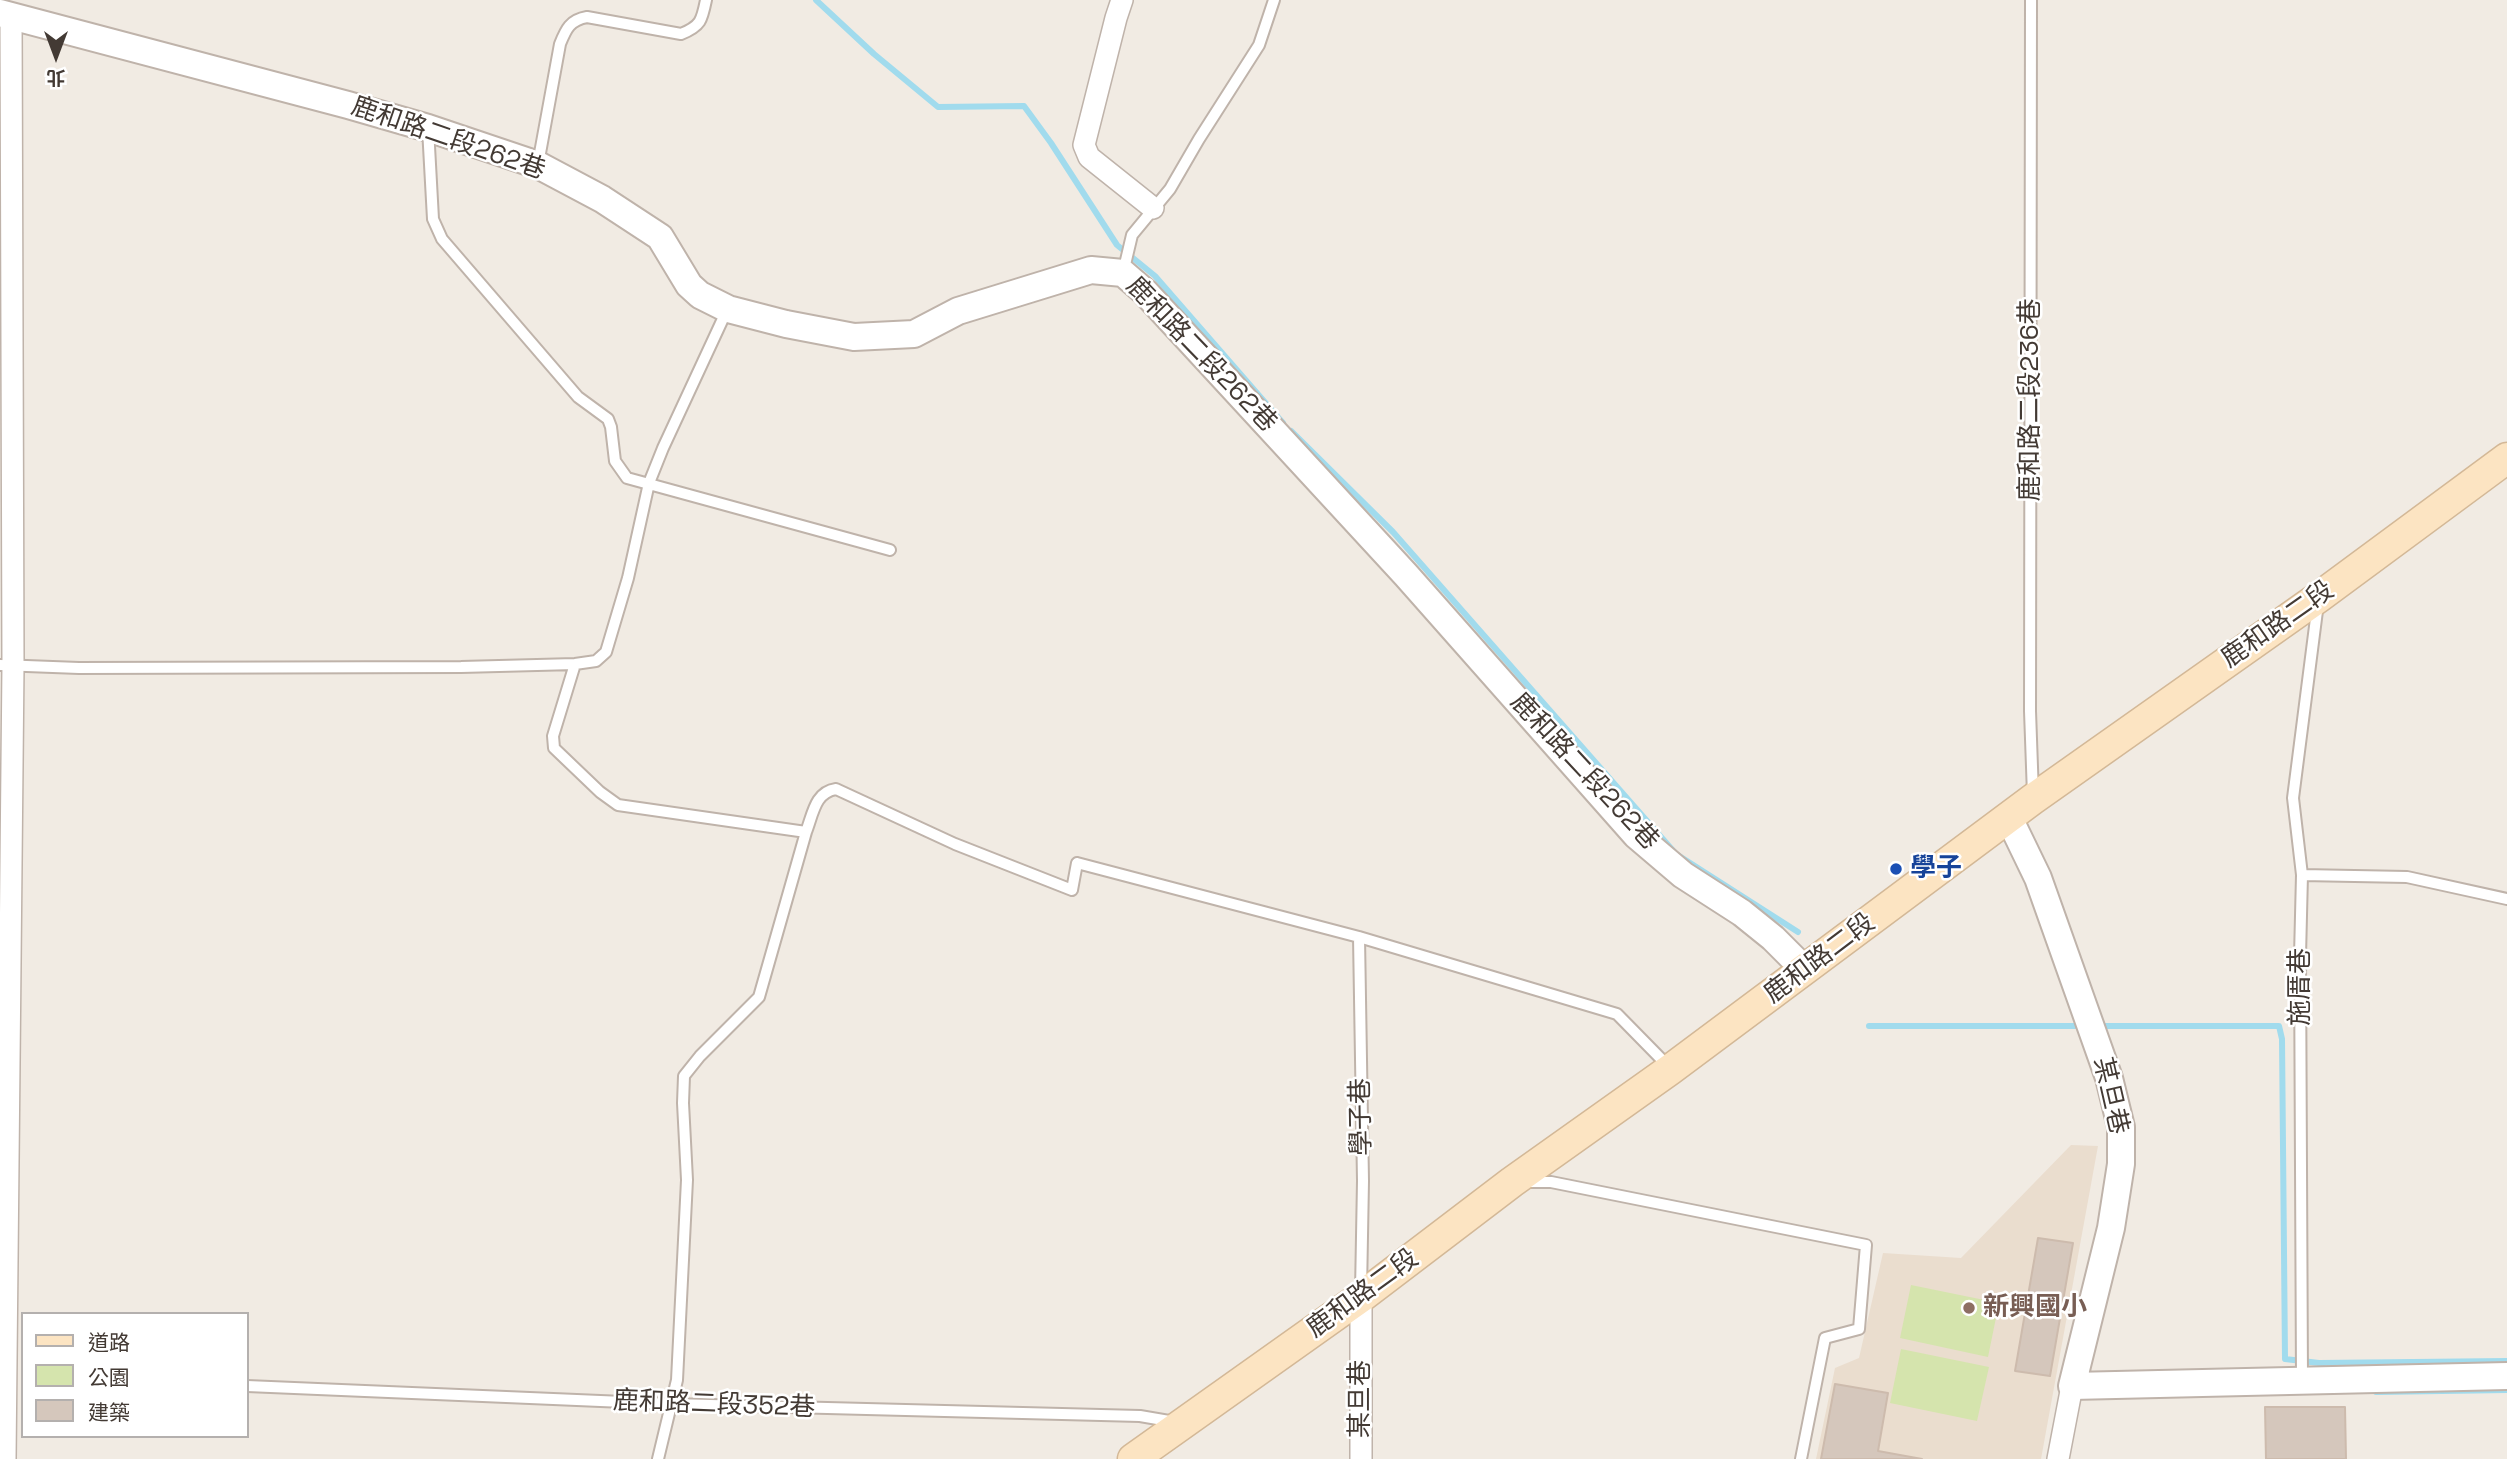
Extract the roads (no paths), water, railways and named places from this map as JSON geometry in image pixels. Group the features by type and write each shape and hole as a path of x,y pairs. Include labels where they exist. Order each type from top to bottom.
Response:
{"main road":[{"name":"鹿和路二段","path":"1133,1459 1671,1069 2033,799 2319,597 2507,458"}],"street":[{"path":"1122,0 1115,18 1084,145 1089,157 1153,208"},
{"name":"鹿和路二段262巷","path":"5,14 428,128 538,166 602,199 660,237 688,285 700,295 728,309 786,324 854,337 915,334 958,311 1009,295 1091,271 1123,273 1145,292 1406,575 1636,835 1683,875 1742,913 1773,938 1805,970"},
{"path":"5,14 5,1459"},
{"name":"某旦巷","path":"2008,818 2038,878 2109,1078 2121,1127 2121,1164 2111,1228 2072,1386"},
{"name":"某旦巷","path":"1360,1297 1361,1459"},
{"path":"2059,1459 2072,1386 2507,1376"}],"lane":[{"path":"538,166 560,44 567,26 577,19 587,17 681,34 695,28 702,18 706,0"},
{"path":"1123,273 1132,235 1170,189 1259,45 1274,0"},
{"name":"鹿和路二段236巷","path":"2031,0 2030,710 2033,799"},
{"path":"428,128 433,219 442,239 578,397 608,419 615,461 626,478 890,550"},
{"path":"6,665 120,668 461,667 596,661 606,652 628,578 649,483 728,309"},
{"name":"施厝巷","path":"2302,1380 2302,875 2293,798 2319,597"},
{"path":"575,664 553,736 554,748 600,792 618,805 806,832"},
{"path":"658,1459 677,1380 687,1180 684,1076 700,1056 759,997 806,832 820,795 828,790 836,789 954,844 1072,890 1076,863 1359,937 1617,1014 1671,1069"},
{"path":"2302,875 2407,877 2507,899"},
{"name":"學子巷","path":"1359,937 1363,1181 1360,1297"},
{"path":"1512,1182 1551,1182 1866,1245 1859,1329 1825,1338 1801,1459"},
{"name":"鹿和路二段352巷","path":"248,1386 671,1404 1140,1416 1181,1423"}],"waterway":[{"path":"816,0 874,54 938,107 1024,106 1117,245 1155,276 1283,423"},
{"path":"1291,431 1393,532 1676,854 1798,932"},
{"path":"1869,1026 2084,1026"},
{"path":"2098,1026 2279,1026 2282,1039 2285,1359 2319,1363 2507,1361"},
{"path":"2376,1392 2507,1390"}],"place":[{"name":"學子","path":"1896,869"},
{"name":"新興國小","path":"1969,1308"}]}
